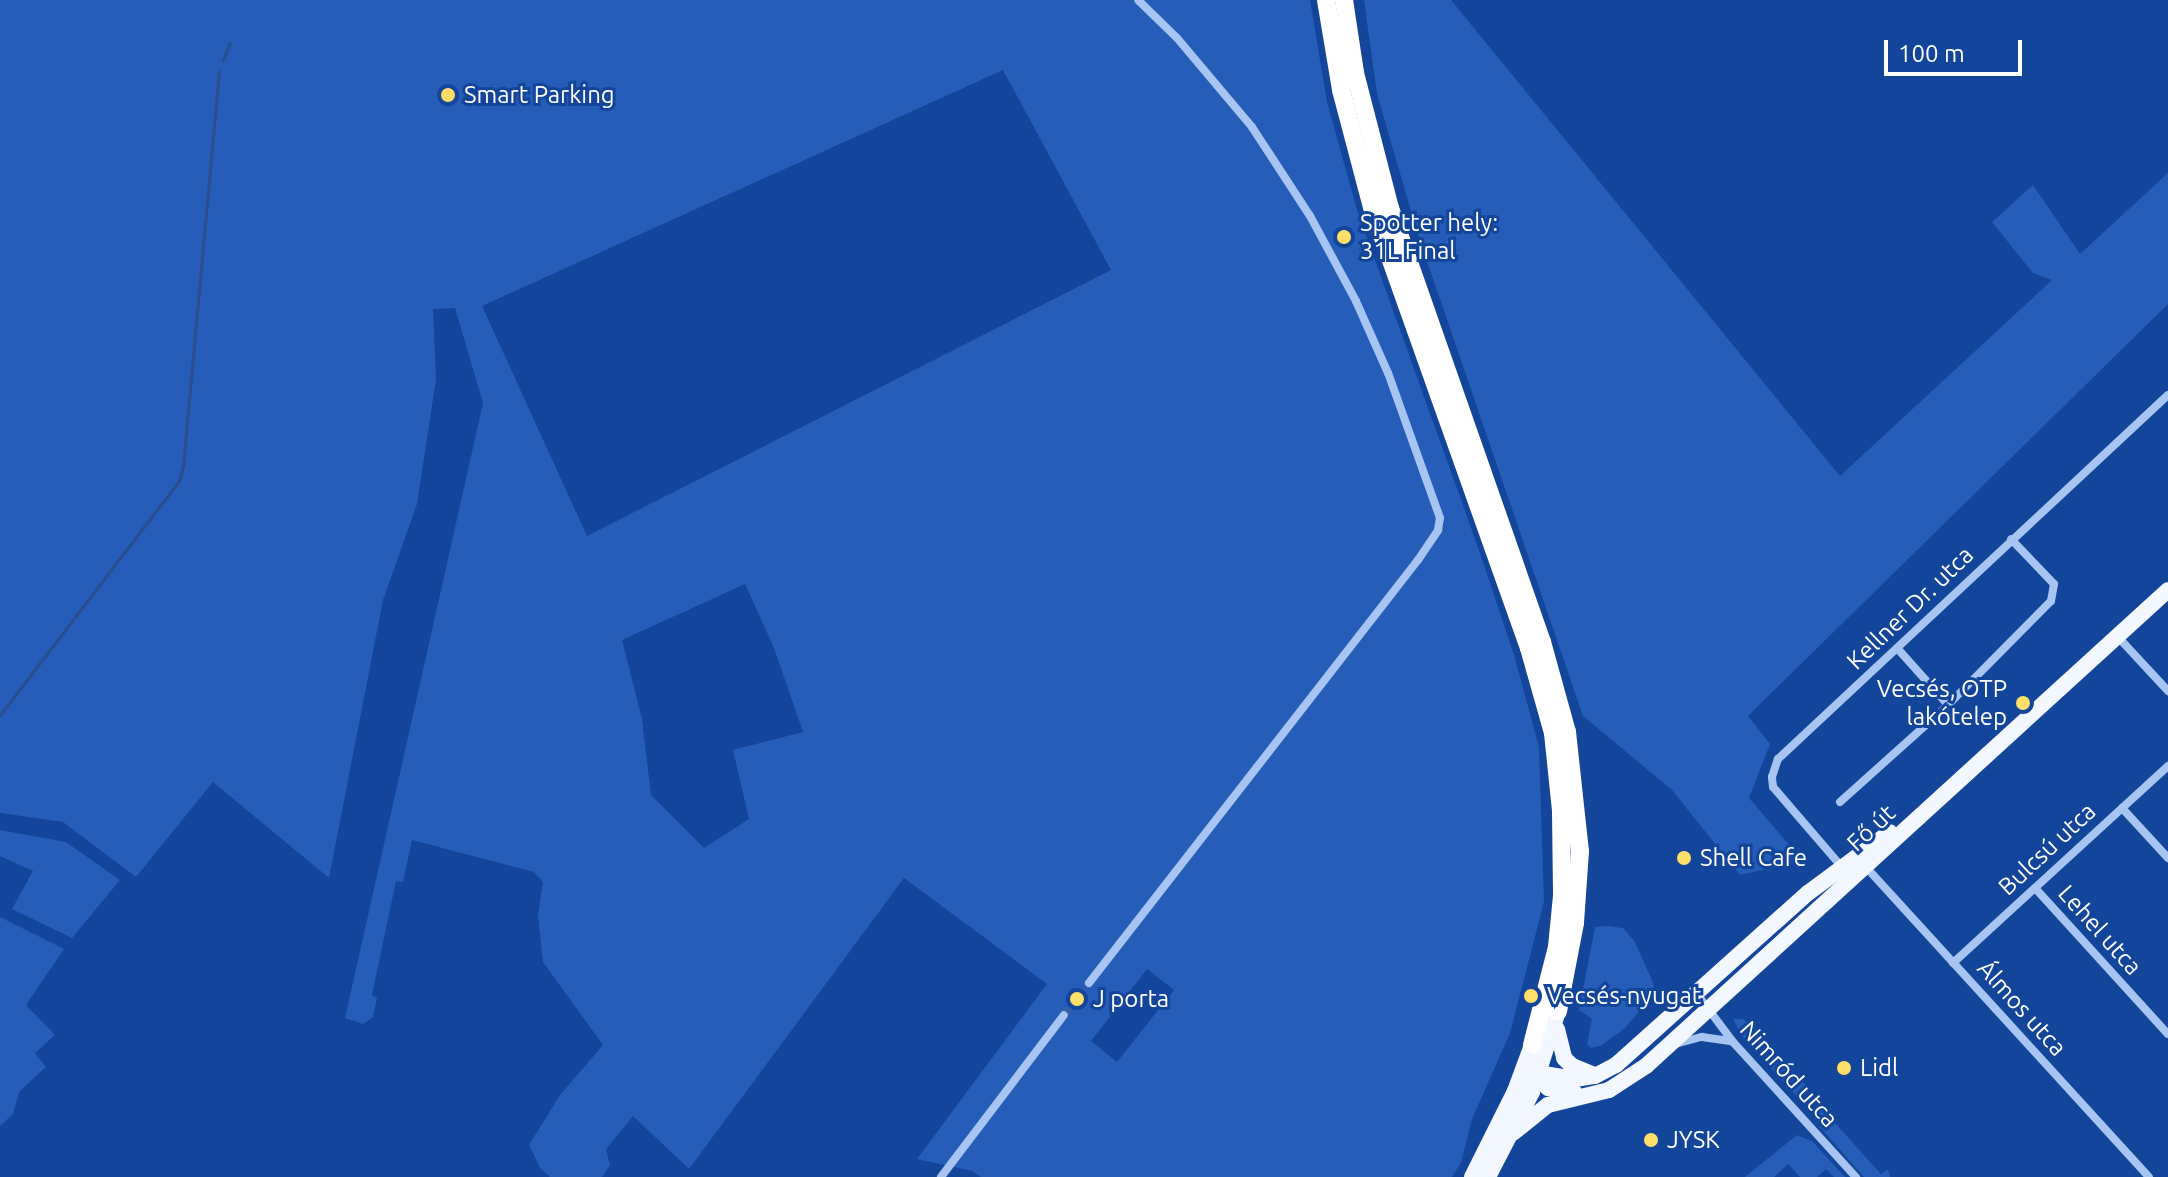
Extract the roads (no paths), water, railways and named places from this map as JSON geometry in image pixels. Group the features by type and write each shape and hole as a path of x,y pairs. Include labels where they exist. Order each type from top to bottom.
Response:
{"highway":[{"path":"1326,0 1341,90 1372,207 1524,633 1553,733 1561,811 1562,896 1557,947 1532,1045"},
{"path":"1347,0 1347,24 1364,115 1390,208 1542,642 1567,732 1580,851 1575,923 1558,1011"}],"main road":[{"name":"Fő út","path":"1601,1093 1626,1081 1708,1011 2168,590"},
{"path":"1515,1091 1536,1074 1575,1079 1595,1076 1628,1057 1841,866 1946,791"},
{"path":"1829,900 1841,866"},
{"path":"1488,1177 1513,1133 1558,1011"},
{"path":"1558,1011 1558,1044 1564,1058 1572,1066 1595,1076"},
{"path":"1532,1045 1536,1074 1558,1092 1601,1093"},
{"path":"1472,1177 1515,1091 1532,1045"},
{"path":"1513,1133 1548,1105 1601,1093"}],"street":[{"path":"1089,983 1418,560 1433,540 1440,518 1388,373 1356,301 1310,216 1252,127 1194,57 1138,0"},
{"path":"2164,398 2168,410"},
{"name":"Kellner Dr. utca","path":"1841,866 1773,787 1773,768 1778,759 2164,398"},
{"path":"1840,802 1948,705 2051,601 2054,584 2011,539"},
{"path":"2117,636 2168,691"},
{"path":"1897,648 1948,705"},
{"name":"Bulcsú utca","path":"1953,963 2168,766"},
{"path":"2122,808 2168,858"},
{"name":"Álmos utca","path":"1865,866 2149,1177"},
{"name":"Lehel utca","path":"2035,888 2168,1034"},
{"name":"Nimród utca","path":"1697,994 1733,1042 1856,1177"},
{"path":"941,1177 1064,1015"},
{"path":"1667,1047 1702,1037 1733,1042"}],"waterway":[{"path":"223,60 230,43"},
{"path":"0,715 179,481 183,466 219,72"}],"tunnel":[{"path":"1064,1015 1089,983"}],"place":[{"name":"Smart Parking","path":"448,95"},
{"name":"Spotter hely: 31L Final","path":"1344,237"},
{"name":"Vecsés, OTP lakótelep","path":"2023,703"},
{"name":"Shell Cafe","path":"1684,858"},
{"name":"Vecsés-nyugat","path":"1531,996"},
{"name":"J porta","path":"1077,999"},
{"name":"Lidl","path":"1844,1068"},
{"name":"JYSK","path":"1651,1140"}]}
